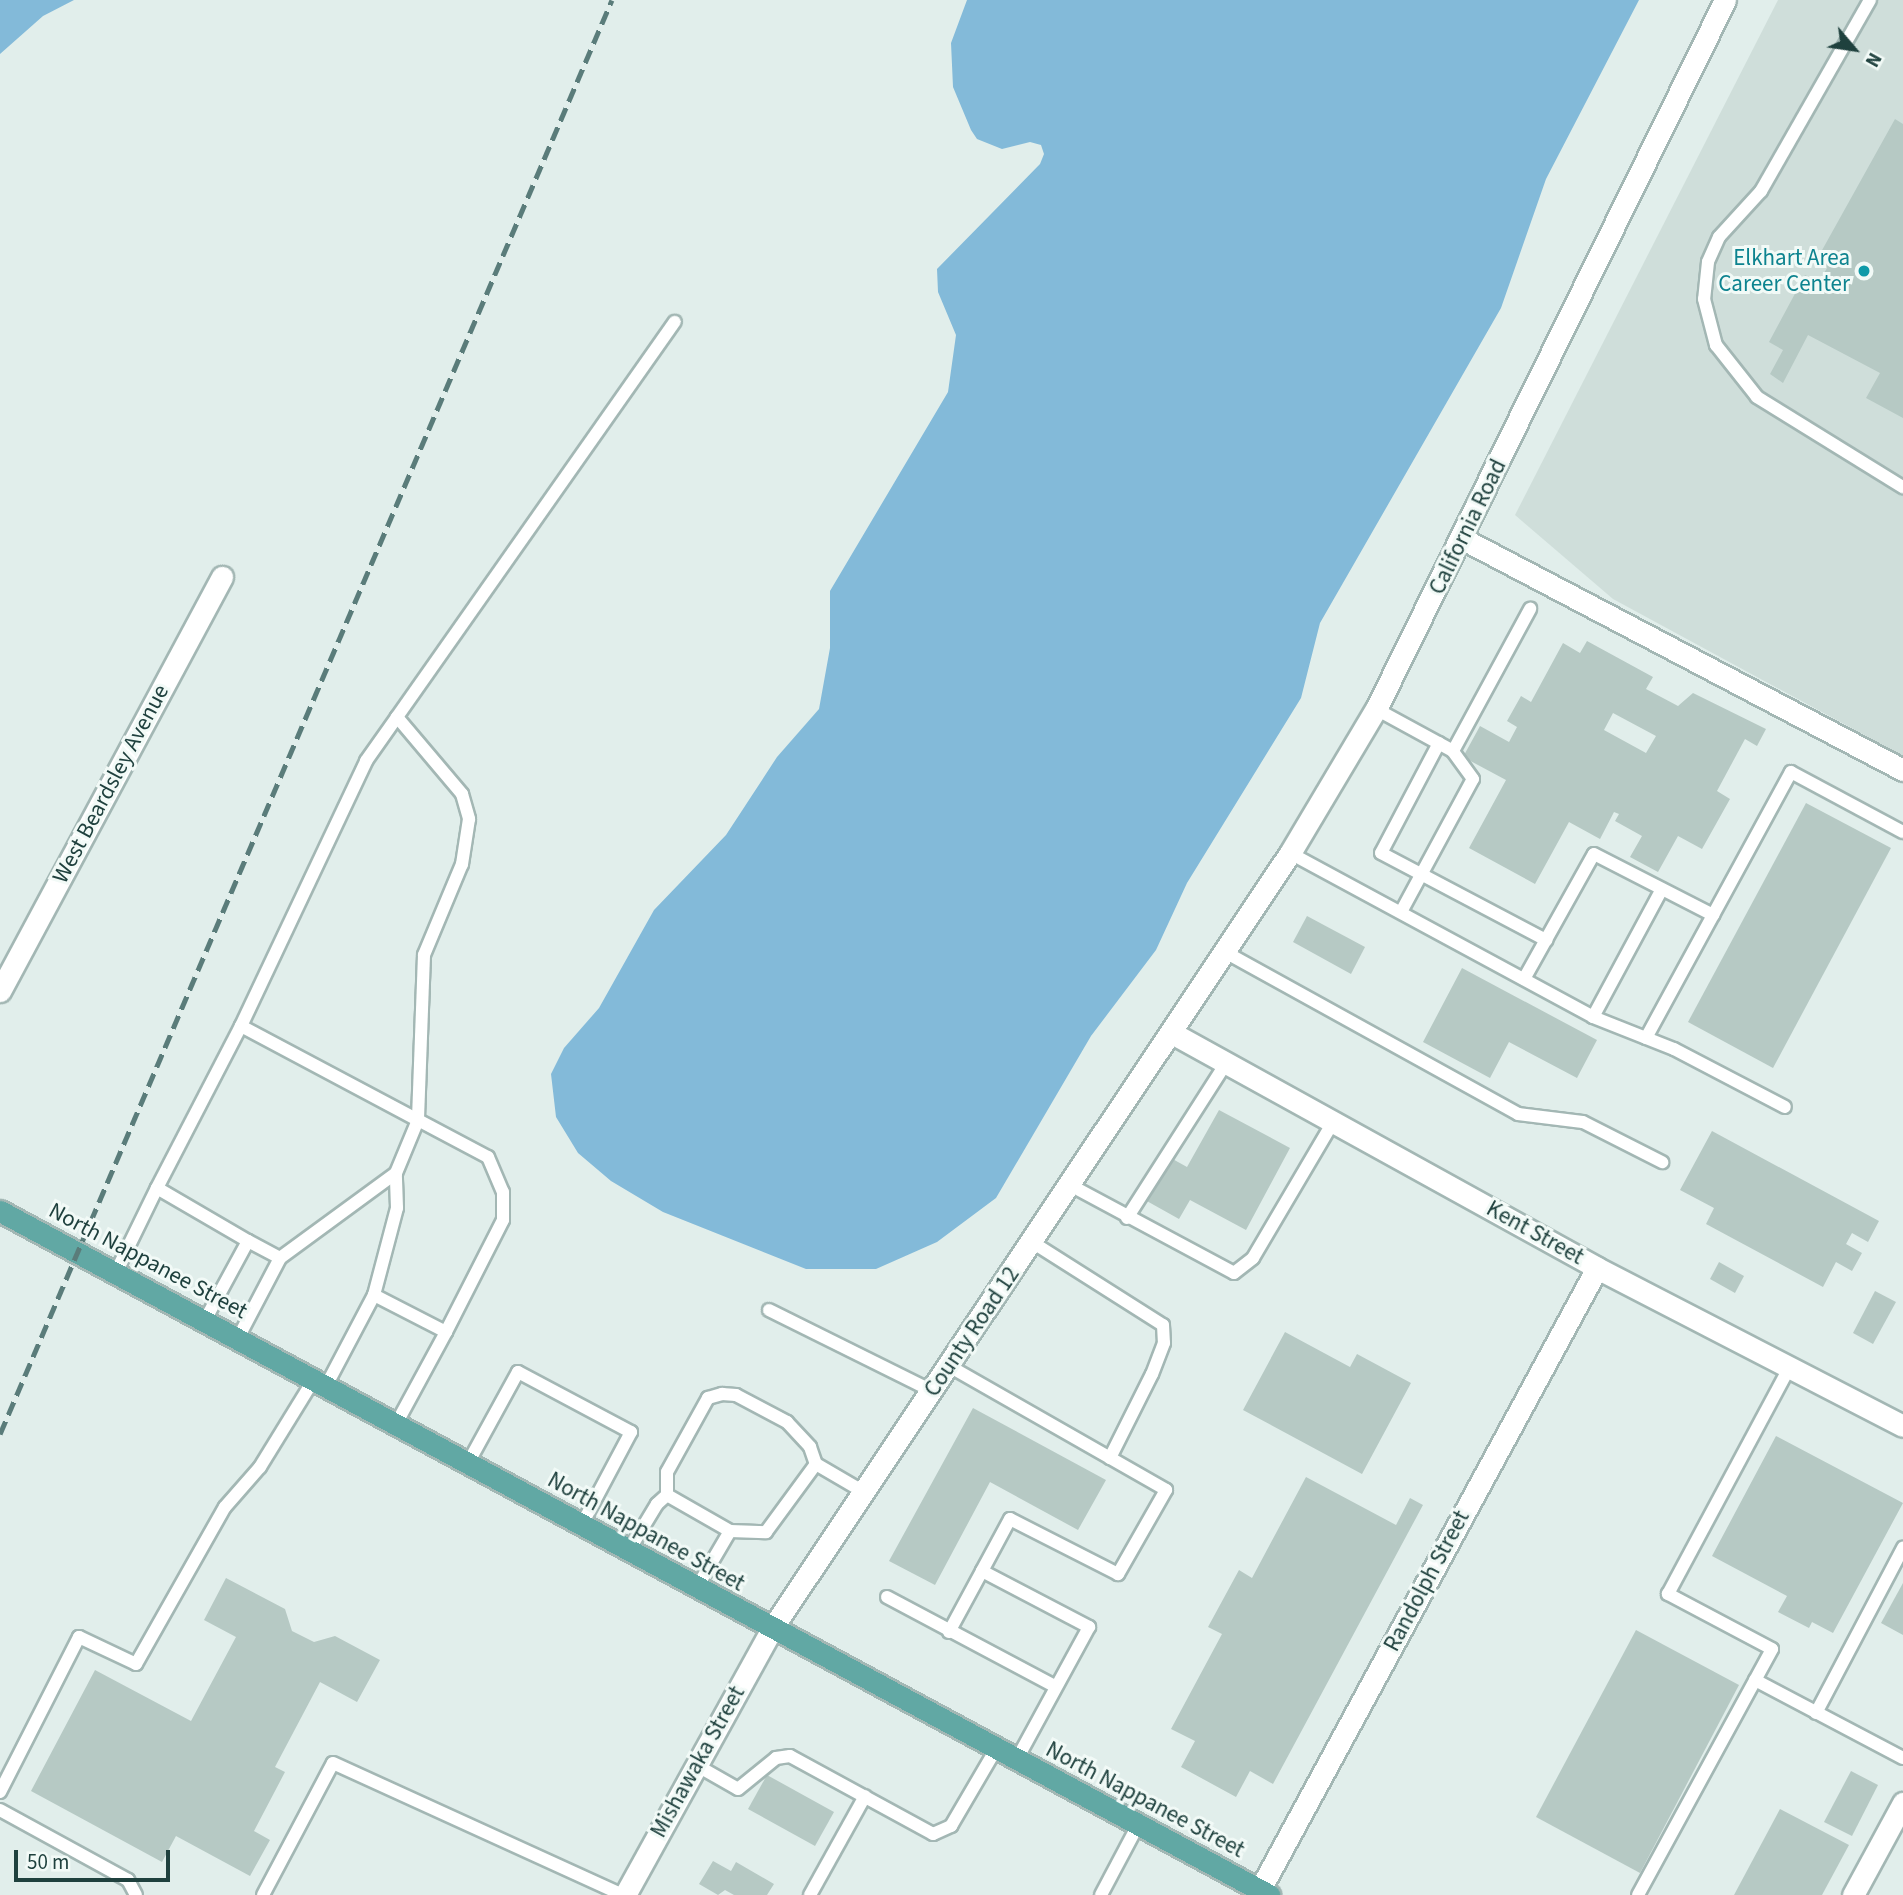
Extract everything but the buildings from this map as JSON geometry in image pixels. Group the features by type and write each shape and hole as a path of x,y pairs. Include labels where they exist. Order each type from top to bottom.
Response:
{"main road":[{"name":"North Nappanee Street","path":"0,1211 1262,1893"}],"street":[{"name":"California Road","path":"1172,1033 1290,853 1376,709 1463,539 1725,0"},
{"path":"1463,539 1903,770"},
{"name":"West Beardsley Avenue","path":"0,991 222,577"},
{"name":"Kent Street","path":"1172,1033 1597,1268 1903,1426"},
{"name":"County Road 12","path":"771,1630 1172,1033"},
{"name":"Randolph Street","path":"1262,1893 1597,1268"},
{"name":"Mishawaka Street","path":"624,1895 771,1630"},
{"path":"1854,1894 1903,1803"}],"lane":[{"path":"1870,0 1761,191 1719,237 1708,262 1704,299 1716,345 1757,397 1903,487"},
{"path":"116,1272 241,1026 366,761 675,322"},
{"path":"1454,751 1530,609"},
{"path":"1376,709 1454,751 1473,779 1401,912"},
{"path":"0,1792 79,1637 136,1664 225,1507 260,1467 319,1384 374,1295 397,1208 396,1173 418,1120 424,955 462,864 469,819 462,794 397,717"},
{"path":"1439,743 1381,853 1546,940"},
{"path":"1646,1038 1791,772 1903,832"},
{"path":"1290,853 1593,1017 1646,1038 1785,1107"},
{"path":"1524,979 1594,854 1713,915"},
{"path":"1593,1017 1662,889"},
{"path":"1225,952 1518,1114 1583,1122 1662,1162"},
{"path":"241,1026 488,1157 503,1192 503,1220 395,1426"},
{"path":"1127,1218 1226,1063"},
{"path":"1070,1185 1219,1268 1234,1273 1242,1271 1333,1122"},
{"path":"237,1340 280,1258 396,1173"},
{"path":"157,1188 280,1258"},
{"path":"204,1322 248,1241"},
{"path":"1032,1242 1163,1325 1164,1343 1152,1374 1110,1458"},
{"path":"374,1295 446,1332"},
{"path":"769,1310 932,1391"},
{"path":"949,1366 1166,1490 1118,1574 1010,1519 949,1632"},
{"path":"1638,1895 1772,1649 1668,1594 1790,1366"},
{"path":"467,1465 517,1371 631,1433 581,1526"},
{"path":"628,1552 657,1504 667,1495 667,1472 708,1398 722,1394 736,1395 787,1422 810,1447 816,1464 864,1492"},
{"path":"667,1495 730,1531 766,1532 816,1464"},
{"path":"696,1589 730,1531"},
{"path":"1816,1713 1903,1548"},
{"path":"982,1571 1089,1627 1016,1761"},
{"path":"887,1597 1056,1687"},
{"path":"1755,1681 1903,1758"},
{"path":"696,1765 738,1789 776,1758 790,1756 933,1834 951,1826 996,1749"},
{"path":"262,1895 333,1763 624,1895"},
{"path":"810,1895 865,1796"},
{"path":"0,1810 128,1880 136,1895"},
{"path":"1101,1895 1138,1825"}],"shaded area":[{"path":"1778,0 1903,0 1903,756 1613,599 1515,515"}],"water":[{"path":"0,0 74,0 43,16 0,54"},
{"path":"967,0 1639,0 1546,179 1501,308 1320,623 1301,698 1187,883 1156,950 1091,1036 996,1198 937,1242 876,1269 806,1269 663,1212 611,1181 578,1153 556,1117 551,1074 564,1048 599,1008 654,910 726,835 777,757 819,709 830,648 830,591 948,392 956,335 938,292 937,269 1040,164 1044,154 1041,145 1030,142 1002,149 977,139 971,130 953,87 951,43"}],"railway":[{"path":"0,1434 612,0"}],"place":[{"name":"Elkhart Area Career Center","path":"1864,271"}]}
